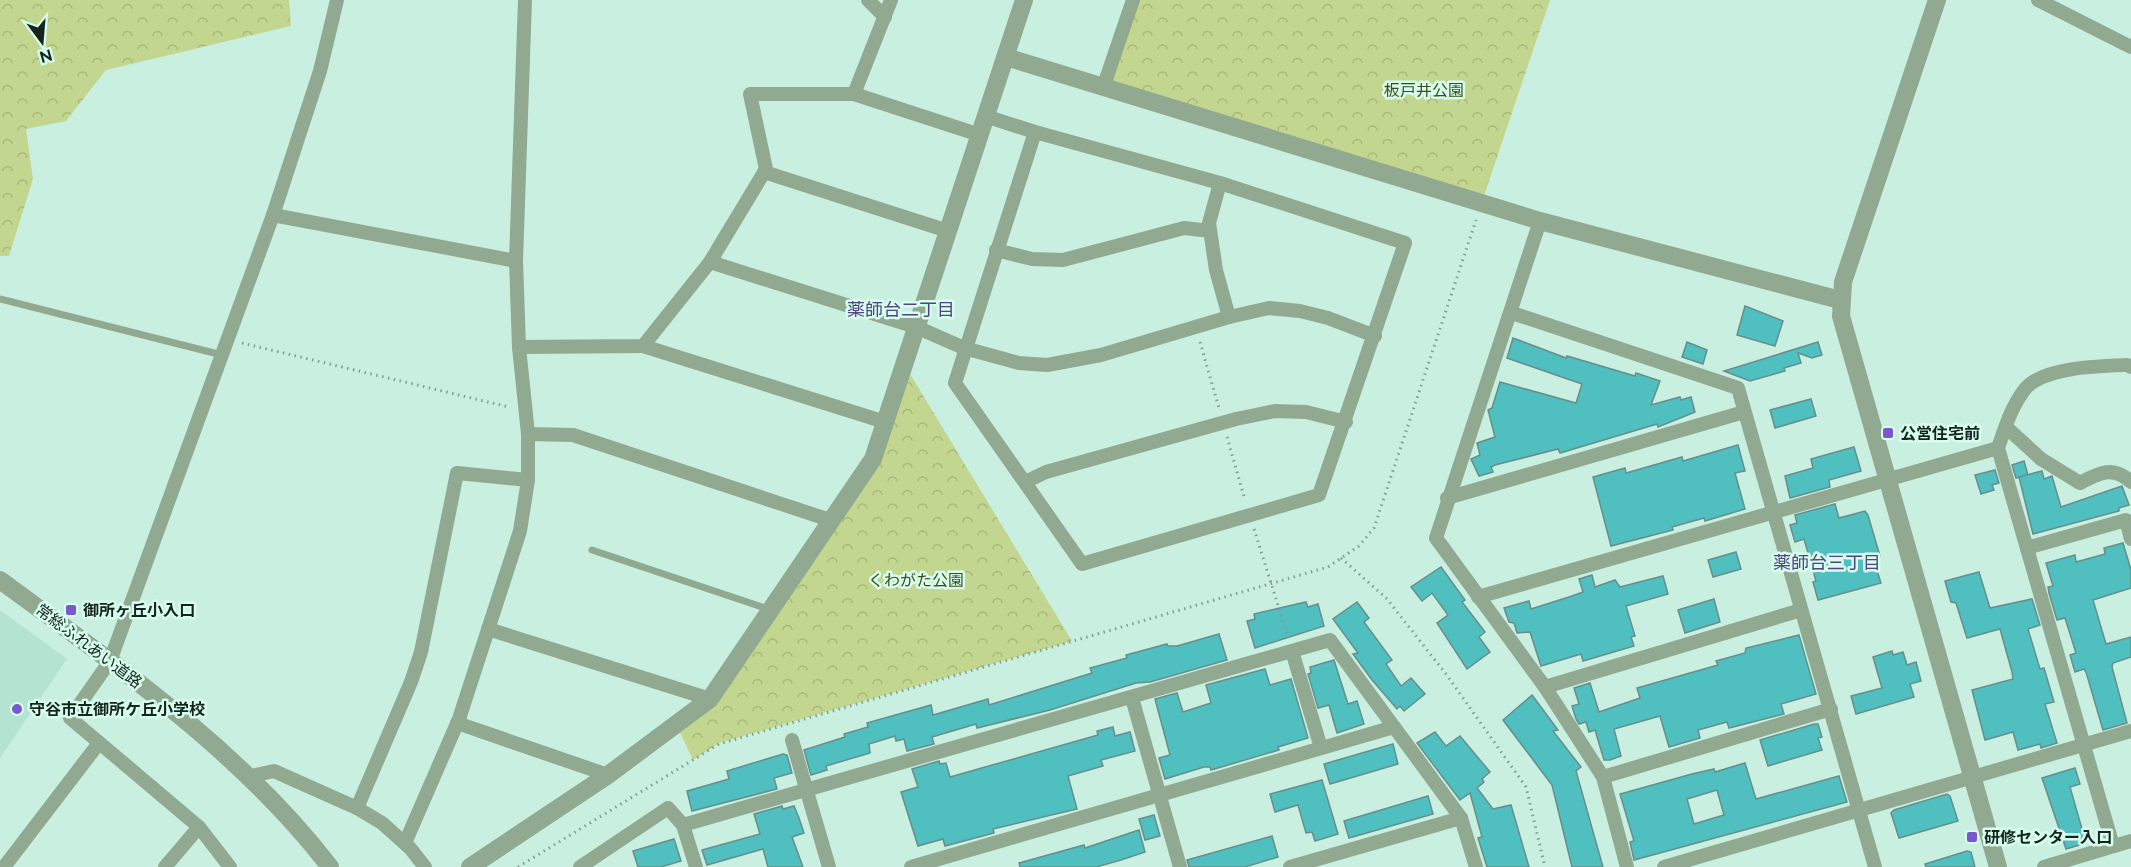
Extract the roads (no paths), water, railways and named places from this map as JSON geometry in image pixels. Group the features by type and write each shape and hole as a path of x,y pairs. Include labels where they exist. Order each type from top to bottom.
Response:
{"street":[{"path":"230,867 199,828 70,718 110,662 273,215 320,71 337,0"},
{"path":"405,843 457,723 520,531 528,480 528,434 519,347 516,261 525,0"},
{"path":"868,0 885,17"},
{"path":"854,94 891,0"},
{"path":"470,867 608,775 710,699 873,459 1024,0"},
{"path":"1104,85 1132,0"},
{"path":"1937,0 1850,257 1840,300 1844,333 1998,867"},
{"path":"2038,0 2060,5 2131,47"},
{"path":"1006,57 1104,85 1540,221 1840,300"},
{"path":"643,346 710,262 766,169 750,94 854,94 980,135"},
{"path":"985,116 1220,183 1405,243 1346,422 1319,495 1082,564 955,383 964,348 1035,132"},
{"path":"764,172 948,231"},
{"path":"1220,183 1209,224 1216,270 1229,317"},
{"path":"273,215 516,261"},
{"path":"1540,221 1436,538 1545,687 1603,777 1627,867"},
{"path":"996,250 1032,259 1063,260 1184,228 1210,231"},
{"path":"710,262 916,327 964,348 1019,363 1047,365 1101,355 1229,317 1269,308 1300,311 1328,318 1375,336"},
{"path":"1512,312 1738,388 1875,867"},
{"path":"519,347 643,346 885,422"},
{"path":"2113,846 1998,448 2026,388 2044,376 2130,363"},
{"path":"1025,482 1046,472 1275,411 1306,412 1346,422"},
{"path":"1448,498 1744,412"},
{"path":"2006,427 2041,459 2080,483 2100,472 2111,470 2131,482"},
{"path":"528,434 573,435 832,521"},
{"path":"1478,597 1998,448"},
{"path":"357,808 411,682 421,652 457,473 528,480"},
{"path":"2027,548 2126,520 2131,539"},
{"name":"常総ふれあい道路","path":"0,580 190,724 278,807 330,867"},
{"path":"1545,687 1801,610"},
{"path":"488,629 710,699"},
{"path":"683,825 807,788 1132,698 1330,639 1461,818 1476,867"},
{"path":"1292,651 1321,748"},
{"path":"1132,698 1180,867"},
{"path":"1603,777 1831,710"},
{"path":"457,723 608,775"},
{"path":"911,867 1395,727"},
{"path":"1664,867 2131,731"},
{"path":"792,740 829,867"},
{"path":"4,867 99,743"},
{"path":"247,777 274,771 357,808 382,823 405,843 425,867"},
{"path":"580,867 668,808 683,825 696,867"},
{"path":"1290,867 1461,818"},
{"path":"165,867 199,828"},
{"path":"2044,867 2131,841"}],"lane":[{"path":"0,299 222,355"},
{"path":"592,550 771,610"}],"place":[{"name":"公営住宅前","path":"1888,433"},
{"name":"御所ヶ丘小入口","path":"71,610"},
{"name":"守谷市立御所ケ丘小学校","path":"17,709"},
{"name":"研修センター入口","path":"1972,837"}],"district":[{"name":"薬師台二丁目","path":"901,309"},
{"name":"薬師台三丁目","path":"1827,562"}],"park label":[{"name":"板戸井公園","path":"1424,90"},
{"name":"くわがた公園","path":"916,580"}]}
